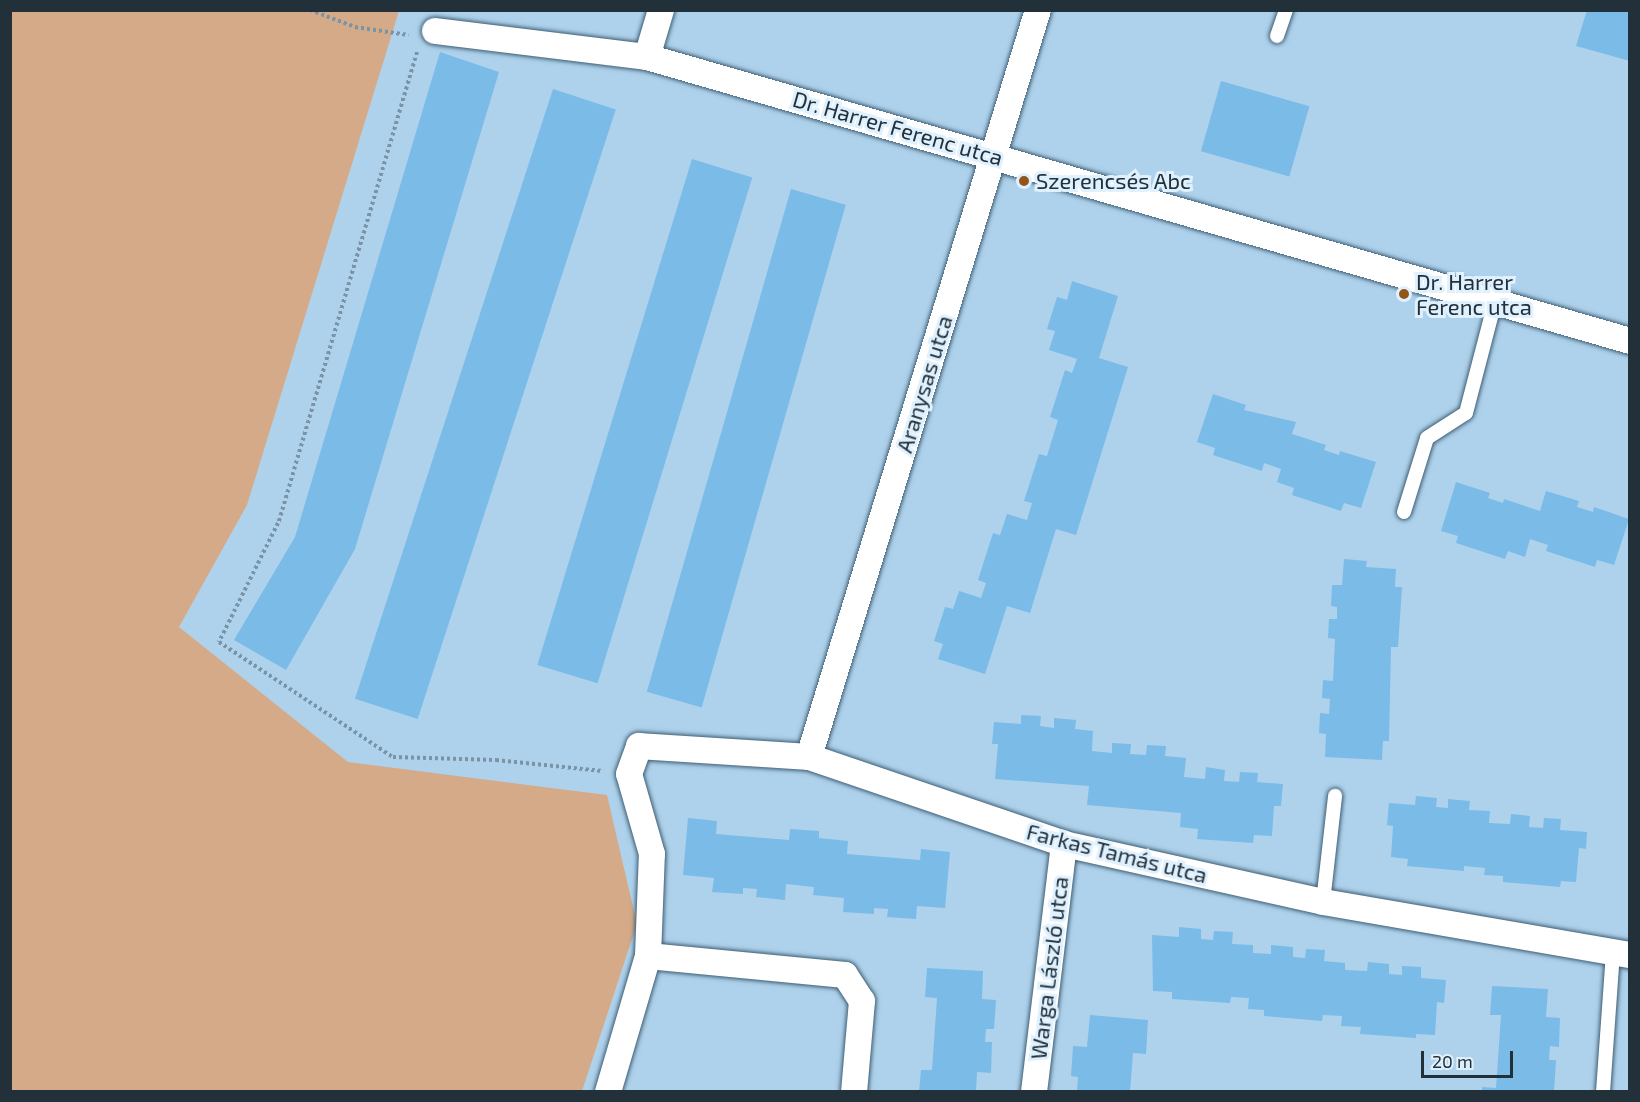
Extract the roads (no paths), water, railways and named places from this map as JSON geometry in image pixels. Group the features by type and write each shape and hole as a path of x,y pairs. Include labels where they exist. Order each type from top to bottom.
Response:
{"street":[{"path":"647,57 661,10"},
{"name":"Aranysas utca","path":"808,757 1038,10"},
{"name":"Dr. Harrer Ferenc utca","path":"428,34 647,57 994,155 1629,341"},
{"name":"Farkas Tamás utca","path":"648,956 652,855 629,774 639,747 808,757 1064,844 1323,902 1621,954"},
{"name":"Warga László utca","path":"1034,1092 1064,844"},
{"path":"608,1092 648,956 845,975 862,1001 854,1092"}],"lane":[{"path":"1277,36 1286,10"},
{"path":"1404,512 1427,438 1466,413 1495,302"},
{"path":"1323,902 1335,796"},
{"path":"1603,1092 1621,954"}],"place":[{"name":"Szerencsés Abc","path":"1024,181"},
{"name":"Dr. Harrer Ferenc utca","path":"1404,294"}]}
